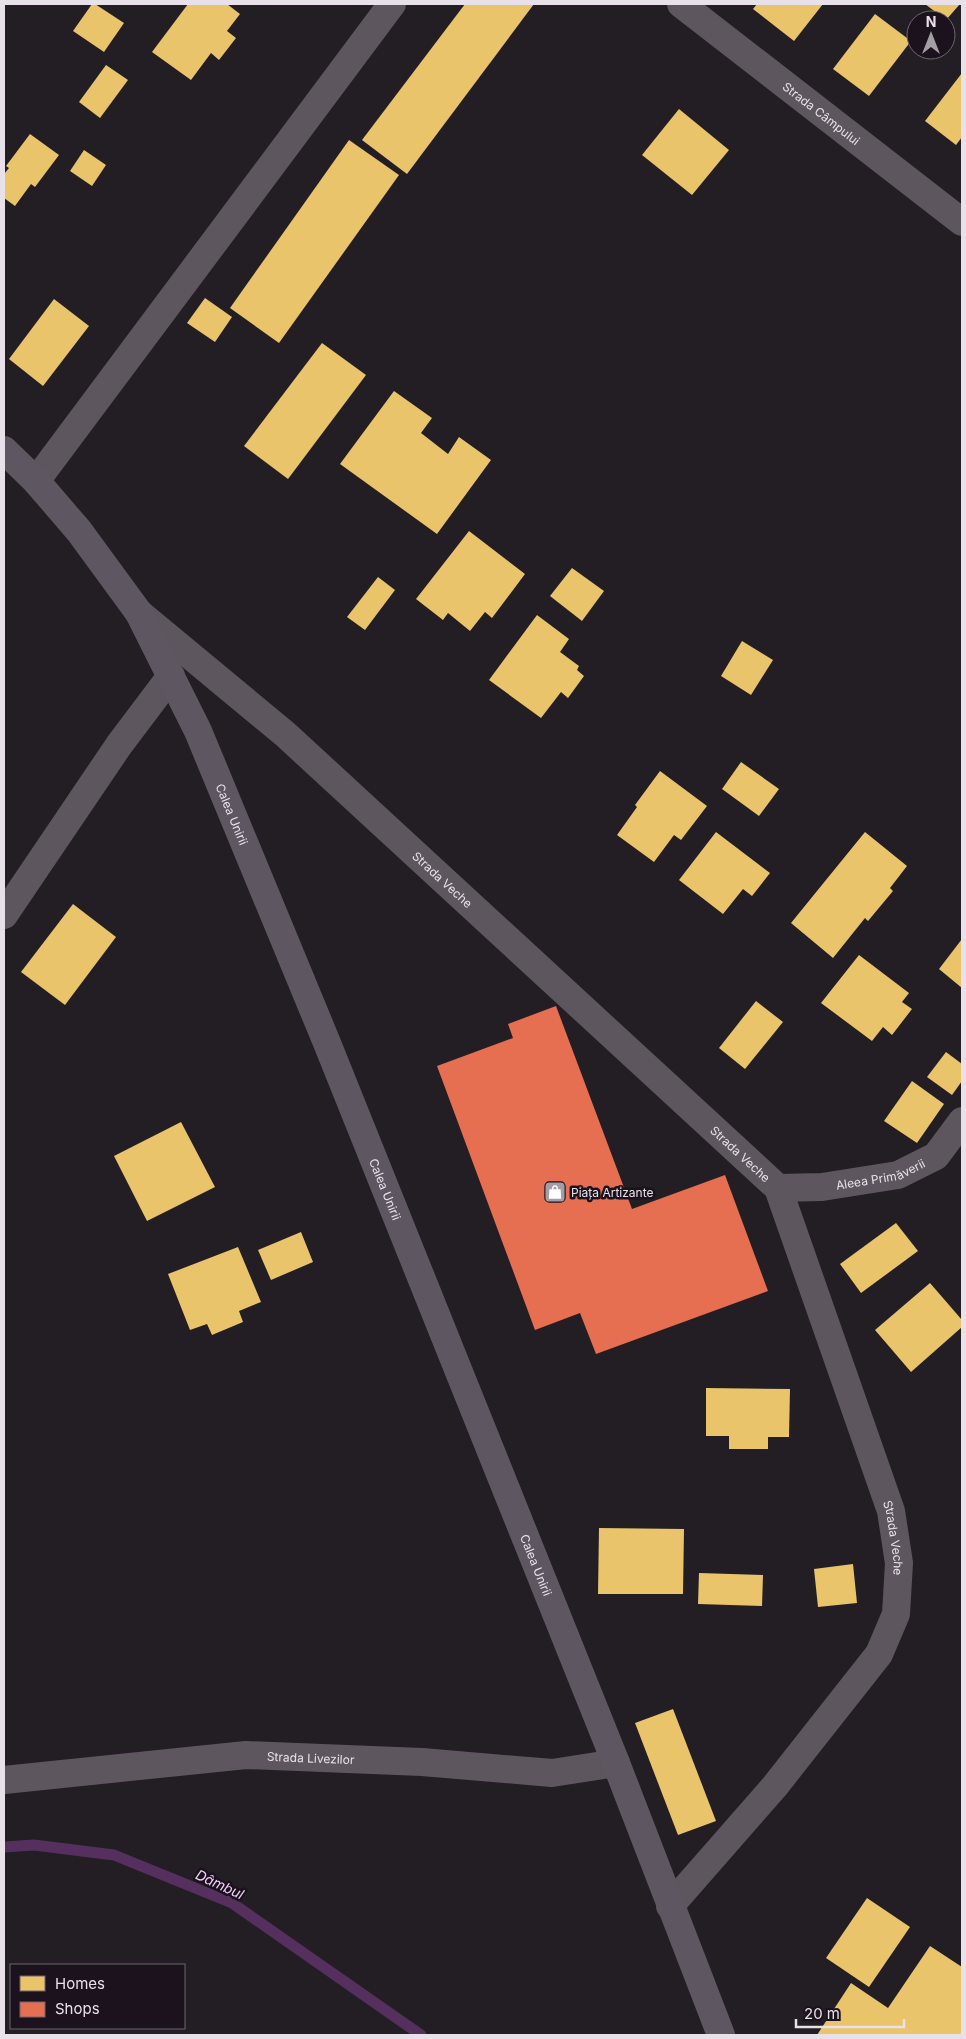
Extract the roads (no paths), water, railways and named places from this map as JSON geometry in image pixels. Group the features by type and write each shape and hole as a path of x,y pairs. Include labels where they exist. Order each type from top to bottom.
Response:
{"main road":[{"name":"Calea Unirii","path":"4,450 36,481 79,531 139,614 198,731 327,1043 616,1763 720,2035"}],"street":[{"path":"36,481 392,4"},
{"name":"Strada Câmpului","path":"681,4 962,222"},
{"name":"Strada Veche","path":"139,614 285,734 778,1188 891,1510 899,1563 896,1614 879,1654 873,1662 775,1786 670,1906"},
{"path":"4,914 119,745 171,676"},
{"name":"Aleea Primăverii","path":"778,1188 822,1187 898,1175 936,1156 962,1120"},
{"name":"Strada Livezilor","path":"4,1780 246,1755 422,1762 552,1773 616,1763"}],"waterway":[{"name":"Dâmbul","path":"4,1847 34,1845 114,1855 232,1903 421,2035"}],"place":[{"name":"Piața Artizante","path":"555,1192"}]}
